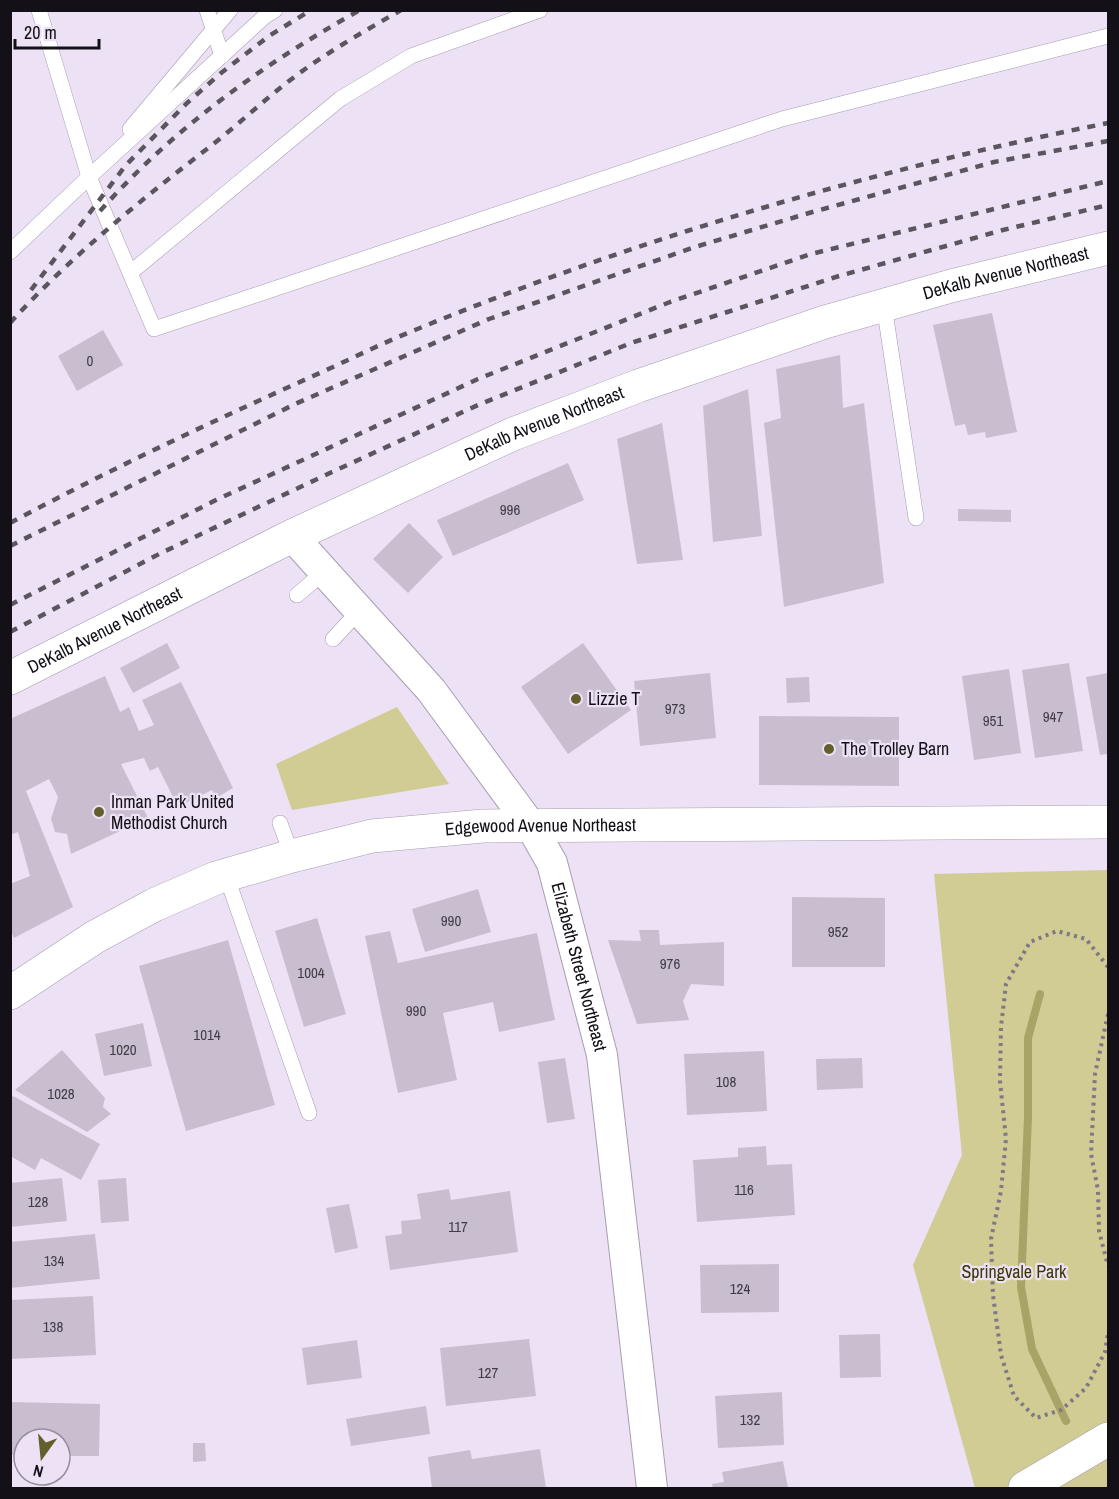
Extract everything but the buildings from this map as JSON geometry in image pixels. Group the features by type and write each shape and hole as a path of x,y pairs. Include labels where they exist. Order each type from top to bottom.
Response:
{"main road":[{"name":"DeKalb Avenue Northeast","path":"10,678 292,536 513,434 720,357 825,322 951,286 1108,248"},
{"name":"Edgewood Avenue Northeast","path":"10,993 95,937 154,905 226,875 372,836 452,827 531,825 1108,822"},
{"path":"1024,1488 1108,1439"}],"street":[{"name":"Elizabeth Street Northeast","path":"292,536 431,690 531,825 552,863 602,1055 652,1488"}],"lane":[{"path":"39,10 89,177 154,328 782,120 1108,36"},
{"path":"207,10 222,56"},
{"path":"89,177 230,10"},
{"path":"10,252 264,17 275,10"},
{"path":"130,273 340,99 411,56 540,10"},
{"path":"884,305 916,518"},
{"path":"297,595 324,572"},
{"path":"333,639 359,611"},
{"path":"280,823 292,856"},
{"path":"226,875 309,1113"}],"path":[{"path":"1108,967 1086,939 1057,931 1030,942 1006,984 1001,1027 1000,1081 1006,1139 1001,1191 991,1239 993,1295 1001,1355 1014,1396 1036,1418 1061,1410 1086,1388 1105,1352 1108,1333"},
{"path":"1108,1014 1095,1074 1090,1154 1098,1190 1099,1231 1108,1266"}],"green space":[{"path":"397,707 449,784 292,810 276,764"},
{"name":"Springvale Park","path":"1108,870 1108,1488 975,1488 913,1265 962,1155 934,874"}],"waterway":[{"path":"1040,994 1028,1038 1028,1117 1021,1287 1032,1349 1066,1421"}],"railway":[{"path":"31,290 126,165 187,103 269,36 311,10"},
{"path":"100,211 158,152 221,100 289,53 360,10"},
{"path":"10,323 33,298 107,230 283,86 306,68 401,10"},
{"path":"10,523 160,447 389,341 584,265 670,236 844,185 932,162 1108,123"},
{"path":"10,546 295,404 489,319 695,247 809,213 994,162 1108,141"},
{"path":"10,605 216,500 478,379 670,302 811,254 1108,181"},
{"path":"10,632 161,553 332,472 478,405 631,343 839,276 1003,230 1108,205"}],"place":[{"name":"Lizzie T","path":"576,699"},
{"name":"The Trolley Barn","path":"829,749"},
{"name":"Inman Park United Methodist Church","path":"99,812"}]}
